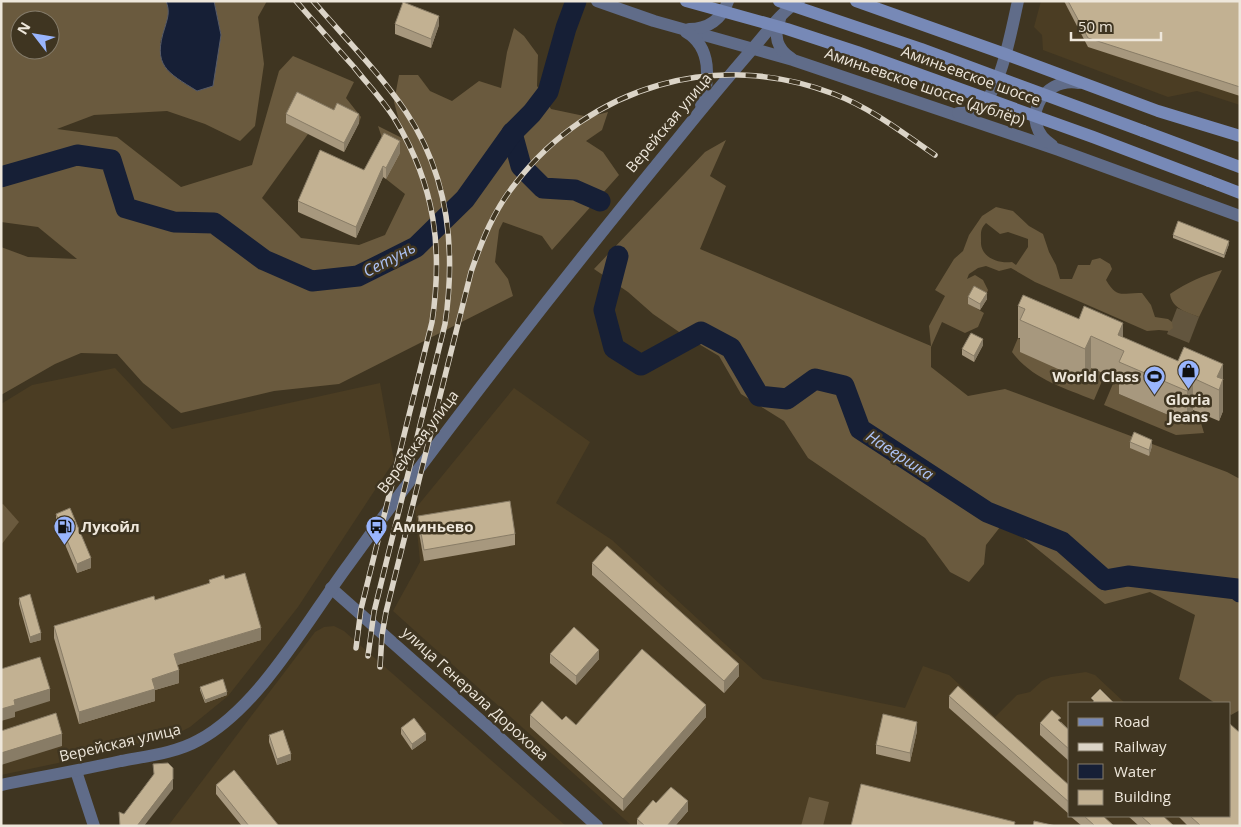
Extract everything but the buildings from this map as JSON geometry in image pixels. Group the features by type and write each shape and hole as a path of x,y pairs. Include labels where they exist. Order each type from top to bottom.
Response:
{"main road":[{"name":"Аминьевское шоссе","path":"686,1 787,29 857,52 1094,137 1240,193"},
{"name":"Аминьевское шоссе","path":"779,1 921,49 1240,167"},
{"path":"856,1 1158,111 1240,136"}],"street":[{"name":"Аминьевское шоссе (дублёр)","path":"597,1 628,13 681,29 793,60 1059,150 1240,216"},
{"path":"681,29 696,29 710,25 721,15 728,1"},
{"name":"Верейская улица","path":"1,785 76,771 187,746 202,739 242,707 307,625 331,588 413,475 576,265 698,114 781,17 799,1"},
{"path":"953,114 971,112 980,108 989,98 995,86 1005,54 1018,1"},
{"path":"781,17 777,28 777,41 784,53 793,60"},
{"path":"681,29 690,34 697,42 707,62 708,79 705,95 698,114"},
{"path":"1059,150 1047,142 1039,131 1036,118 1038,104 1046,92 1057,84 1070,81 1084,83"},
{"name":"улица Генерала Дорохова","path":"331,588 490,728 597,826"},
{"path":"76,771 94,826"}],"shaded area":[{"path":"1,1 166,1 170,11 160,43 221,35 214,1 267,1 258,17 264,64 255,126 240,141 205,124 167,111 94,115 57,129 117,137 181,187 252,165 279,71 293,56 354,82 346,98 361,117 359,123 337,112 286,122 308,134 262,198 301,238 359,245 385,235 405,194 386,179 399,153 384,144 378,126 404,139 394,102 399,75 418,75 430,91 452,101 479,81 501,88 507,52 514,28 524,36 538,55 537,86 551,109 589,117 608,112 602,130 586,141 603,152 619,175 552,250 542,236 503,222 499,230 495,262 508,279 513,296 339,384 274,391 181,413 143,383 117,354 81,353 55,364 1,395 1,247 28,257 77,259 38,227 1,222"},
{"path":"1041,1 1240,1 1240,105 1197,91 1168,97 1043,50 1042,35 1034,27"},
{"path":"726,140 710,176 726,186 700,249 931,346 929,326 945,296 935,290 954,259 963,251 969,235 982,216 996,207 1013,211 1029,226 1043,234 1060,279 1072,279 1078,265 1090,265 1092,260 1100,258 1110,264 1112,269 1106,280 1110,286 1117,293 1121,294 1142,293 1151,305 1155,317 1168,319 1172,322 1173,328 1169,331 1147,331 1035,282 1011,268 999,271 986,266 978,268 969,274 967,279 975,275 983,280 988,290 985,298 968,303 984,313 978,327 965,333 942,322 931,347 931,367 968,396 1005,389 1227,472 1240,479 1240,710 1231,715 1231,702 1214,702 1179,679 1195,615 1150,592 1105,604 1004,522 986,545 984,564 969,582 950,572 925,538 808,458 784,421 741,394 719,356 653,314 628,292 594,269 705,152","holes":["986,223 1000,234 1008,232 1028,239 1028,247 1016,265 1012,262 1001,262 991,258 981,247 981,233"]},
{"path":"1222,270 1199,317 1177,307 1171,299 1170,294 1183,286"},
{"path":"1177,308 1199,317 1189,343 1167,334"},
{"path":"1018,338 1085,380 1091,368 1105,374 1094,400 1049,382 1029,369 1012,352"},
{"path":"115,368 172,429 380,383 394,461 298,607 228,696 190,727 171,737 81,755 58,763 1,775 1,404 32,385"},
{"path":"1115,379 1124,381 1119,394 1187,423 1201,423 1204,433 1176,435 1104,405"},
{"path":"514,388 590,442 556,503 612,540 763,679 905,708 923,666 949,675 995,717 1017,695 1030,692 1042,681 1051,677 1086,672 1095,675 1124,702 1068,702 1068,817 1231,817 1240,826 632,826 393,611 420,562 415,509"},
{"path":"3,504 19,522 1,545 1,505"},
{"path":"334,626 344,631 566,826 168,826 315,632 324,627"},
{"path":"809,797 829,802 823,826 801,826"}],"water":[{"path":"166,1 214,1 221,35 213,86 197,91 170,73 165,66 160,51 168,14"}],"waterway":[{"name":"Сетунь","path":"1,177 77,155 111,160 126,208 174,222 214,223 264,260 312,281 358,276 416,247 465,199 512,133 532,113 548,92 566,28 576,1"},
{"name":"Навершка","path":"512,133 521,166 543,188 575,190 600,201"},
{"name":"Навершка","path":"618,256 604,310 614,348 641,365 701,332 731,348 759,396 787,399 815,379 844,386 860,429 987,512 1062,542 1105,580 1128,576 1237,589 1240,592"}],"railway":[{"path":"296,1 354,67 396,121 420,169 433,218 436,243 435,295 432,322 361,609 356,648"},
{"path":"313,1 384,83 406,112 420,136 432,162 440,188 446,214 449,241 450,269 445,324 374,612 368,656"},
{"path":"380,667 386,612 471,272 484,237 501,204 515,184 546,150 581,122 619,100 660,85 702,77 746,75 790,81 834,94 861,106 935,155"}],"place":[{"name":"Gloria Jeans","path":"1188,390"},
{"name":"World Class","path":"1155,396"},
{"name":"Лукойл","path":"65,546"},
{"name":"Аминьево","path":"377,546"}]}
